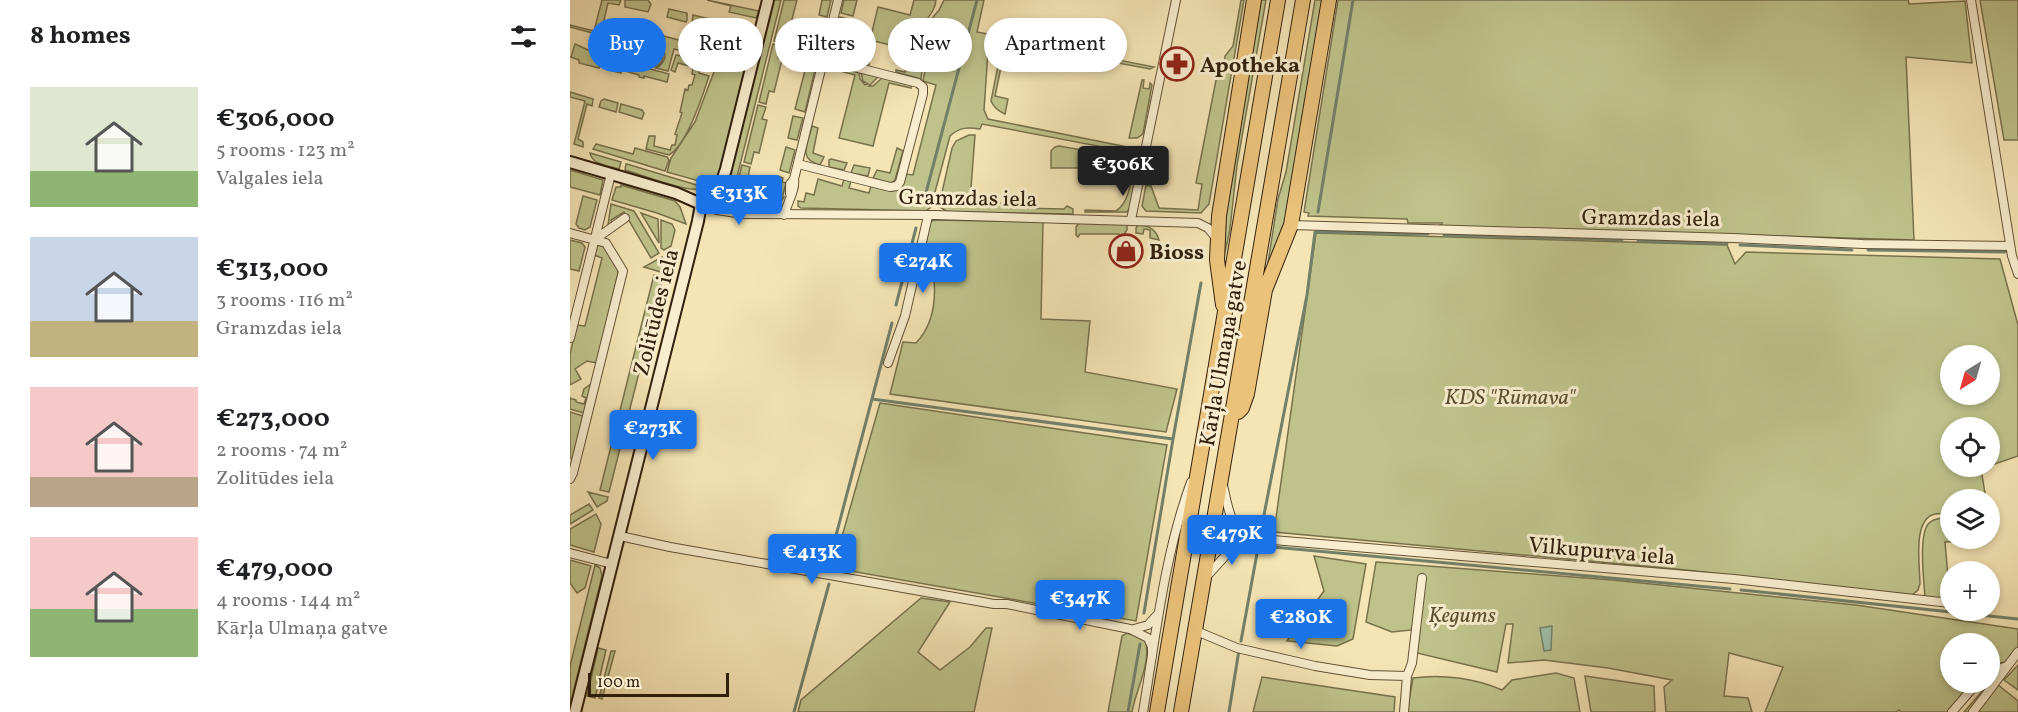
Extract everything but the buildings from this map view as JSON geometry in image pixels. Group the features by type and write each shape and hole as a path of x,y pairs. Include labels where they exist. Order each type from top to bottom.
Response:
{"highway":[{"path":"1224,319 1217,240 1254,0"},
{"name":"Kārļa Ulmaņa gatve","path":"1157,712 1278,0"},
{"name":"Kārļa Ulmaņa gatve","path":"1181,712 1303,0"},
{"path":"1233,416 1242,408 1247,394 1265,290 1291,225 1329,0"}],"street":[{"path":"701,204 715,196 720,188 768,0"},
{"path":"833,18 838,0"},
{"path":"1131,220 1176,0"},
{"path":"1971,0 2010,246 2018,274"},
{"path":"784,215 790,194 794,191 794,179 820,72"},
{"path":"798,164 896,187 900,182 923,87 918,83 874,72"},
{"name":"Gramzdas iela","path":"570,162 676,193 717,210 736,213 1198,223 1208,228 1217,240"},
{"path":"570,338 611,174"},
{"name":"Zolitūdes iela","path":"575,712 701,204"},
{"path":"888,363 905,315 928,216"},
{"path":"594,240 625,218"},
{"name":"Gramzdas iela","path":"1291,225 1863,244 2010,246"},
{"path":"570,233 609,245 623,271 570,479"},
{"path":"1143,712 1168,562 1177,524 1200,456"},
{"path":"1221,478 1232,521 1240,533 1250,538"},
{"path":"620,536 670,547 1007,604 1130,628 1138,629 1148,625 1160,611"},
{"path":"1204,580 1237,543 1250,538"},
{"name":"Vilkupurva iela","path":"1250,538 1734,579 1940,602"},
{"path":"570,553 612,564"},
{"path":"1404,712 1407,676 1412,663 1422,578"},
{"path":"1130,628 1148,638 1152,646 1152,657"},
{"path":"1194,630 1237,648 1315,666 1370,675 1407,676"},
{"path":"1972,712 2018,652"},
{"path":"2000,668 2008,665"},
{"path":"1952,712 1968,693"}],"green space":[{"path":"602,0 621,0 619,5 608,3 604,18 597,18"},
{"path":"625,0 648,0 651,4 648,12 625,7"},
{"path":"707,0 759,11 756,18 729,12 731,6"},
{"path":"772,0 781,0 734,189 726,187 754,72 763,72 763,37"},
{"path":"784,0 797,0 792,18 780,18"},
{"path":"822,0 831,0 827,17 819,15"},
{"path":"844,0 857,0 853,16 841,13"},
{"path":"914,0 936,0 928,18 888,18 888,44 876,42 875,18 878,7 910,15"},
{"path":"944,0 984,0 977,32 984,33 984,72 987,72 984,110 988,119 1137,149 1141,154 1130,208 1127,212 1085,212 1085,210 1116,211 1121,206 1128,193 1135,153 982,124 980,129 964,128 950,136 931,207 926,211 801,208 798,206 798,201 804,202 806,193 814,195 818,179 842,186 844,179 851,181 849,188 869,193 871,186 889,190 897,189 906,174 913,175 936,85 923,81 925,72 972,72 972,18 932,18"},
{"path":"1241,0 1244,0 1209,204 1201,213 1146,211 1142,206 1146,185 1151,186 1159,208 1198,210 1202,184 1196,183 1217,75 1223,74 1225,56 1233,46"},
{"path":"1259,0 1266,0 1237,165 1230,229 1224,257 1220,245"},
{"path":"1315,0 1324,0 1285,230 1267,269 1278,199 1286,172"},
{"path":"1338,0 1908,0 1909,4 1965,1 1972,63 1906,57 1914,240 1441,226 1439,225 1442,223 1408,223 1407,219 1308,216 1309,213 1304,212"},
{"path":"1980,0 2018,0 2018,140 2004,140"},
{"path":"669,9 687,13 687,18 678,18 678,20 667,17"},
{"path":"570,25 588,30 588,32 570,27"},
{"path":"666,37 678,40 678,50 674,49 668,71 666,70"},
{"path":"575,44 588,50 588,65 579,63 579,60 571,57"},
{"path":"773,44 775,44 775,72 779,72 774,92 769,91 766,104 759,102"},
{"path":"676,55 678,55 675,72 671,70"},
{"path":"1127,62 1154,67 1150,69 1127,65"},
{"path":"629,72 669,74 667,82 644,76 644,78 639,77"},
{"path":"692,72 699,72 709,76 682,142 669,155 646,149 649,136 655,136 654,146 670,150 672,145 675,145 677,135 675,134 682,113 680,112 685,89 688,90 689,85 692,85 695,75"},
{"path":"714,72 746,72 722,171 713,185 667,172 671,158 695,122"},
{"path":"805,72 814,72 805,112 795,109"},
{"path":"844,72 859,73 860,79 865,85 868,84 863,81 861,73 878,77 869,86 873,86 882,78 911,85 911,88 889,83 873,146 839,138 855,75"},
{"path":"896,72 921,72 921,79"},
{"path":"997,72 1000,72 995,96 1008,99 1005,114 996,109 991,101"},
{"path":"1142,80 1144,80 1143,88 1149,89 1150,83 1152,85 1143,134 1137,138 1129,138"},
{"path":"570,92 593,99 592,106 587,104 578,139 583,142 583,147 574,144 585,101 570,97"},
{"path":"604,99 618,103 616,112 599,107"},
{"path":"621,104 642,110 644,113 642,119 619,112"},
{"path":"758,105 766,107 762,119 767,120 759,153 754,152 751,164 744,162"},
{"path":"793,116 803,118 797,140 788,138"},
{"path":"812,126 818,128 813,153 824,157 820,165 808,159 806,155"},
{"path":"969,135 975,135 970,201 1010,204 1016,208 1064,209 1067,206 1073,209 1073,214 948,212 940,207 952,148 956,141"},
{"path":"596,144 633,154 635,148 667,157 669,160 665,171 593,149"},
{"path":"1059,146 1100,153 1099,158 1083,155 1080,168 1051,168 1051,151"},
{"path":"786,147 795,150 789,173 780,170"},
{"path":"897,148 903,151 895,180 891,183 873,178 877,170 890,173"},
{"path":"590,153 621,162 619,169 597,163"},
{"path":"831,159 847,163 844,170 829,167"},
{"path":"626,164 710,189 690,189 667,184 625,170"},
{"path":"742,165 750,167 747,182 775,189 778,176 783,178 782,182 786,183 783,195 735,193"},
{"path":"854,165 870,168 868,176 851,173"},
{"path":"570,170 603,180 600,195 570,187"},
{"path":"621,185 675,201 680,207 686,224 612,200 616,187 621,187"},
{"path":"735,195 784,197 781,202 769,207 732,206"},
{"path":"583,196 597,200 590,227 585,230 576,224"},
{"path":"611,204 634,211 659,253 651,258 624,212 611,220 612,222 608,225"},
{"path":"641,213 658,219 659,243"},
{"path":"661,220 672,224 675,230 671,246 664,250 661,248"},
{"path":"934,220 1043,222 1041,319 1090,321 1085,372 1177,389 1166,432 890,394 903,342 916,343 926,329 932,314 934,280 930,252 925,250 930,222"},
{"path":"1079,223 1127,224 1127,230 1122,237 1119,234 1080,234 1078,237 1076,227"},
{"path":"1138,225 1152,228 1159,240 1150,238 1150,230 1144,229 1143,234 1136,233"},
{"name":"KDS \"Rūmava\"","path":"1316,233 1727,245 1735,264 1746,252 2000,259 2018,325 2018,456 2000,462 2000,417 1940,417 1940,477 1982,477 1984,489 1940,489 1940,514 1928,518 1920,534 1918,590 1912,595 1686,570 1274,532"},
{"path":"570,240 582,243 585,247 579,271 570,269"},
{"path":"599,245 605,247 618,274 597,363 587,361 575,369 581,379 570,385 570,354 577,325 585,326 602,258 594,255"},
{"path":"662,257 666,264 664,273 644,267"},
{"path":"654,275 663,277 609,492 600,490"},
{"path":"591,384 584,413 570,409 570,398 584,404 586,398 582,396 584,389"},
{"path":"880,403 1167,445 1136,621 833,568"},
{"path":"570,412 583,416 573,459 570,458"},
{"path":"588,492 608,497 607,501 597,507"},
{"path":"589,504 593,510 570,524 570,515"},
{"path":"596,514 601,524 594,552 570,545 570,529"},
{"path":"1224,517 1236,535 1235,539 1219,549"},
{"path":"1940,518 1940,549 1946,549 1947,561 1940,561 1940,599 1925,597 1922,558 1926,529 1934,520"},
{"path":"1314,556 1366,564 1353,639 1337,646 1287,641 1324,591"},
{"path":"570,560 591,566 585,588 577,593 570,583"},
{"name":"Ķegums","path":"1376,562 1612,580 1856,605 1940,617 1940,621 1964,621 2018,629 2018,647 2006,662 2000,663 2000,633 1940,633 1940,693 1964,693 1947,712 1901,712 1899,710 1896,712 1765,712 1783,667 1729,653 1724,696 1748,698 1752,712 1666,712 1664,687 1672,680 1608,668 1544,660 1508,663 1513,624 1506,624 1497,672 1417,653 1420,629 1392,632 1366,622"},
{"path":"595,565 600,568 602,576 570,706 570,666"},
{"path":"921,598 950,602 918,652 940,670 970,647 986,628 992,628 974,712 798,712 801,700"},
{"path":"1127,633 1145,639 1147,648 1145,667 1132,712 1108,712 1122,636"},
{"path":"598,648 606,650 595,698 587,696"},
{"path":"611,651 615,651 602,699 599,698"},
{"path":"2018,665 2018,690 2004,680"},
{"path":"1556,673 1574,678 1580,712 1407,712 1413,678 1435,676 1458,678 1481,682 1502,690 1512,680"},
{"path":"1585,676 1654,686 1655,712 1591,712"},
{"path":"1262,677 1395,697 1394,712 1253,712"},
{"path":"2000,686 2018,701 2018,712 1964,712 1981,693 2000,693"}],"shaded area":[{"path":"1552,626 1551,650 1544,651 1540,628"}],"waterway":[{"path":"923,204 977,0"},
{"path":"1318,212 1353,0"},
{"path":"896,305 916,228"},
{"path":"1262,525 1307,295 1315,232 1428,234"},
{"path":"1444,235 1622,240"},
{"path":"1638,241 1727,244"},
{"path":"1740,245 1852,250"},
{"path":"1868,250 2005,252"},
{"path":"1144,613 1201,283"},
{"path":"829,562 892,323"},
{"path":"872,399 1173,439"},
{"path":"1241,641 1258,548 1261,546 1730,589"},
{"path":"794,712 829,584"},
{"path":"1741,590 2018,619"},
{"path":"1128,712 1140,644"},
{"path":"1229,712 1239,650"}],"place":[{"name":"Apotheka","path":"1177,64"},
{"name":"Bioss","path":"1126,251"}]}
